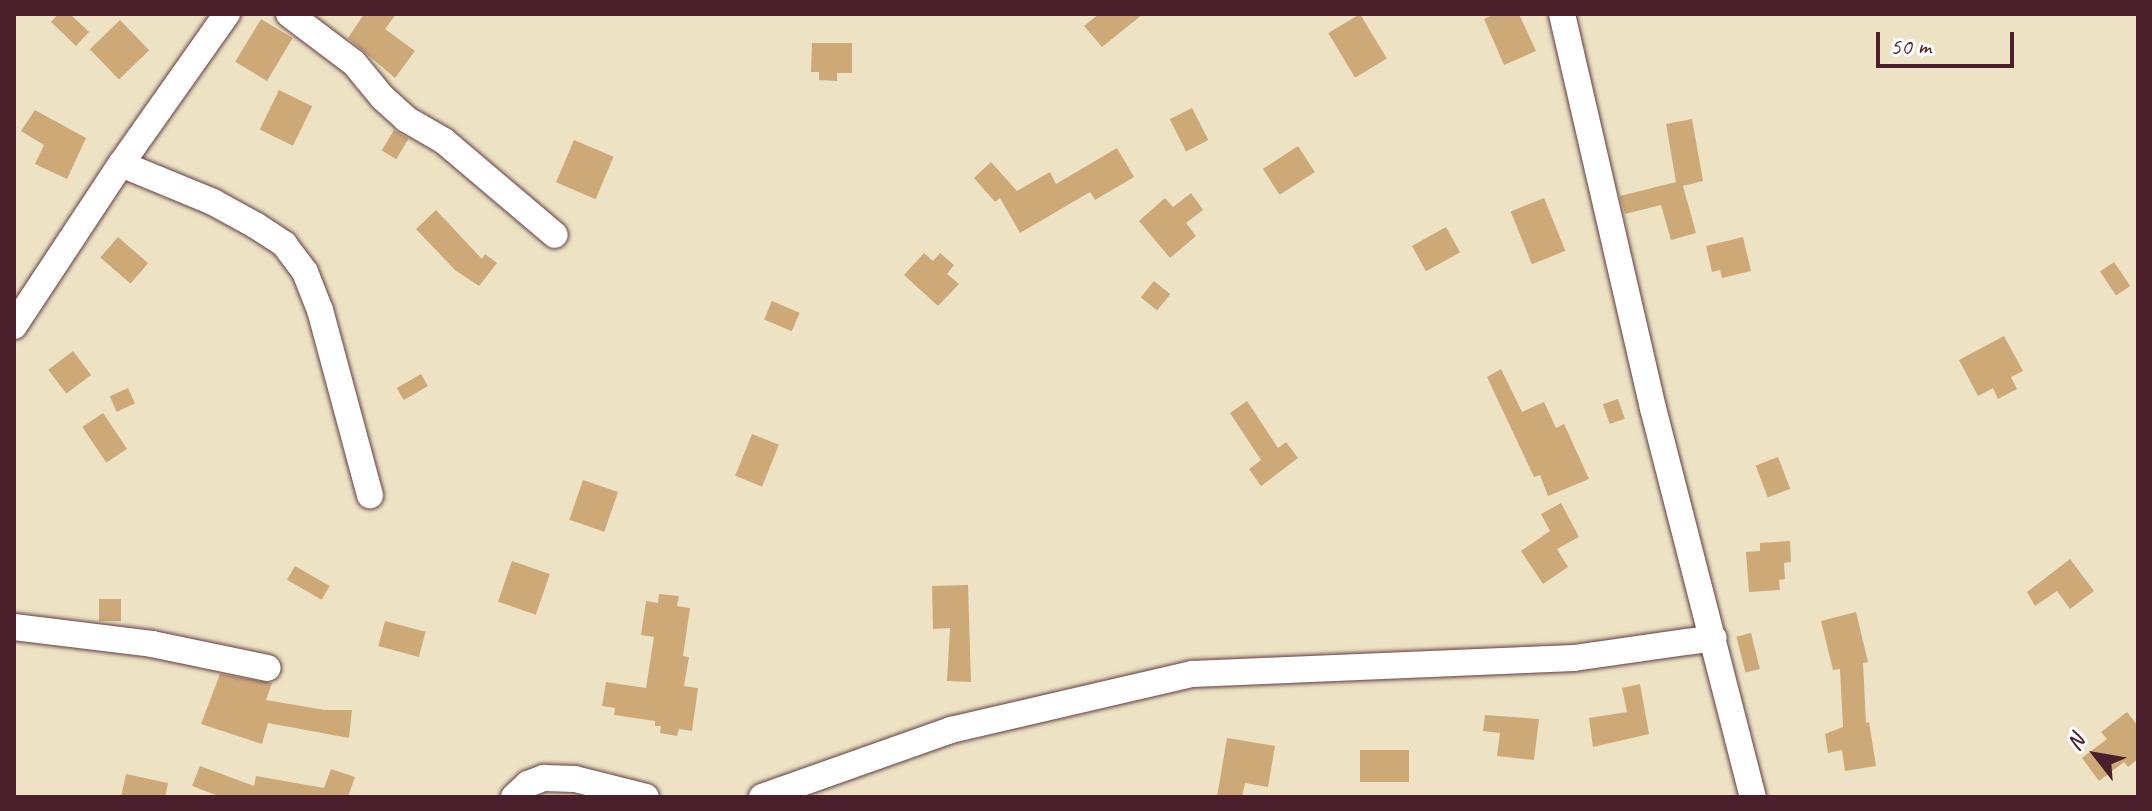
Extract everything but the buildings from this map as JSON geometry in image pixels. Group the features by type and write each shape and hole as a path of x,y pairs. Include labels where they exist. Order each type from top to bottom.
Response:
{"street":[{"path":"14,326 121,164 227,14"},
{"path":"289,14 354,63 383,98 406,119 444,141 555,235"},
{"path":"1562,14 1653,408 1753,797"},
{"path":"121,164 213,202 284,244 305,272 320,310 370,495"},
{"path":"14,627 152,644 268,668"},
{"path":"762,797 951,730 1192,674 1574,658 1714,638"},
{"path":"514,797 528,784 544,778 575,779 646,797"}]}
